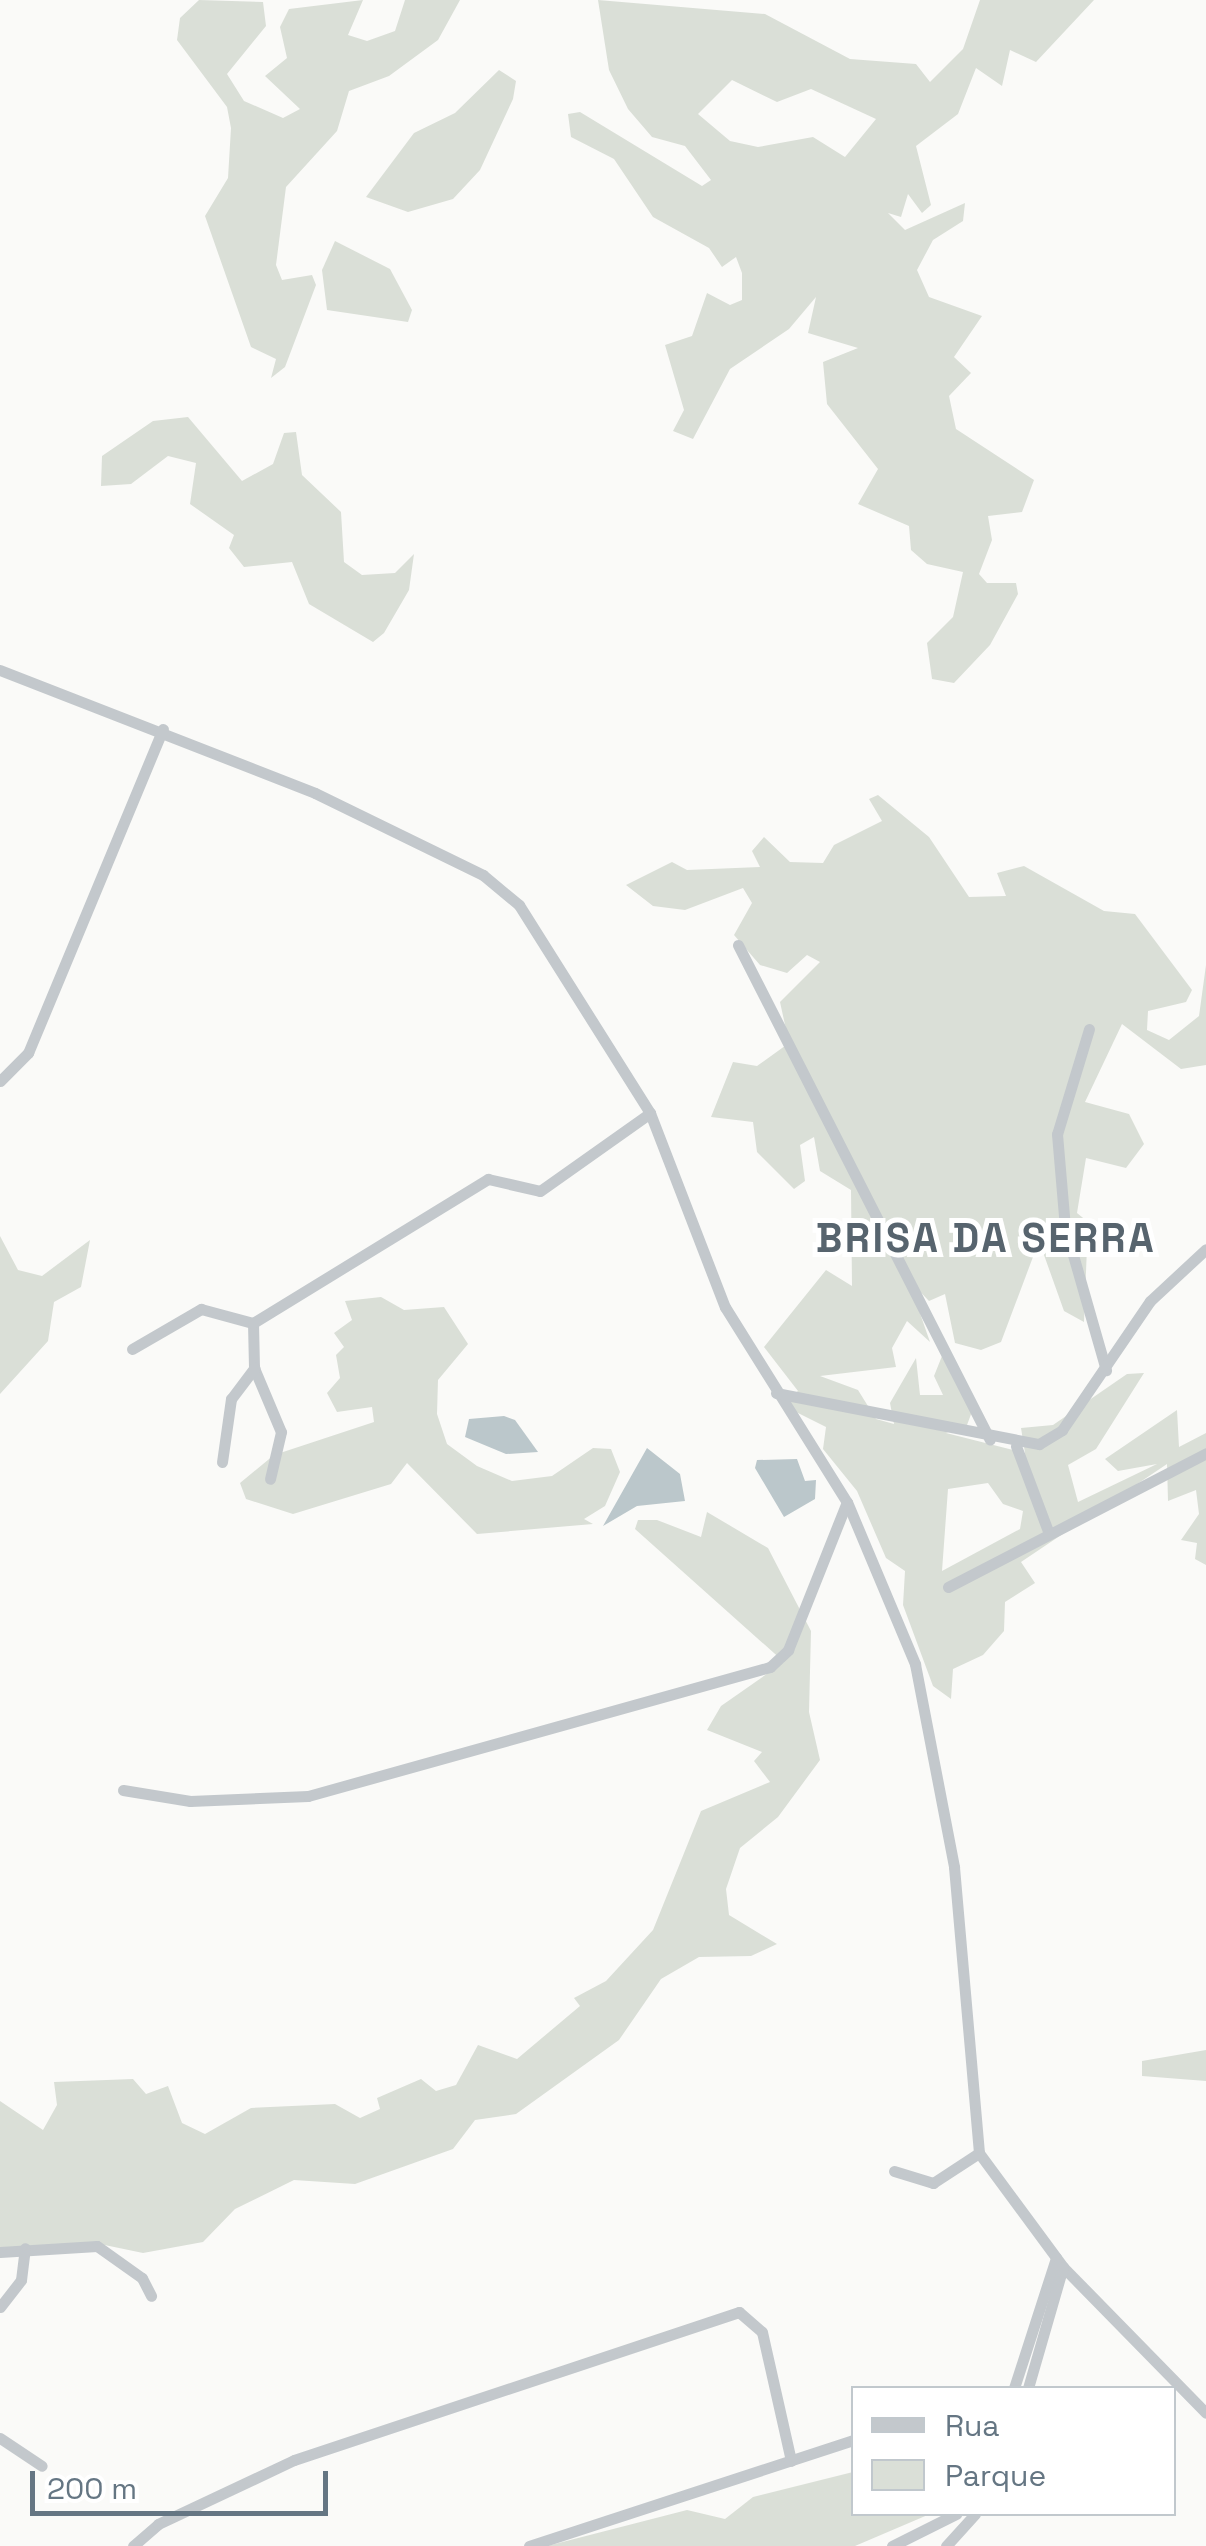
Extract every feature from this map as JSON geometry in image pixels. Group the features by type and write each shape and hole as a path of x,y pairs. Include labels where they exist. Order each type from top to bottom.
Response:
{"street":[{"path":"0,670 163,729 504,890 650,1113 725,1307 847,1502 932,1726 966,1968 979,2154 1060,2262 1206,2413"},
{"path":"0,1081 28,1053 163,729"},
{"path":"738,946 990,1440"},
{"path":"1089,1030 1057,1134 1066,1227 1106,1370"},
{"path":"132,1349 201,1310 253,1322 488,1179 540,1191 650,1113"},
{"path":"776,1393 1016,1446 1062,1430 1150,1301 1206,1249"},
{"path":"253,1322 254,1368 280,1432 270,1479"},
{"path":"222,1462 231,1399 254,1368"},
{"path":"1016,1446 1048,1531"},
{"path":"948,1587 1048,1531 1206,1453"},
{"path":"123,1790 190,1801 308,1796 770,1667 788,1650 847,1502"},
{"path":"894,2171 933,2183 979,2154"},
{"path":"0,2252 96,2246 142,2278 151,2296"},
{"path":"0,2308 20,2280 25,2248"},
{"path":"1015,2386 1060,2262"},
{"path":"1029,2386 1060,2262"},
{"path":"133,2546 158,2524 294,2460 739,2312 762,2332 791,2461"},
{"path":"0,2438 42,2466"},
{"path":"529,2546 851,2441"},
{"path":"892,2546 952,2516"},
{"path":"946,2546 973,2516"}],"green space":[{"path":"199,0 263,2 266,26 227,74 244,101 283,118 300,109 265,76 287,58 280,27 289,9 363,0 348,35 367,41 395,31 405,0 460,0 438,40 389,76 349,91 337,131 286,187 276,265 282,280 312,275 316,285 285,367 271,378 276,359 251,347 205,216 228,178 231,128 227,107 177,40 180,18"},
{"path":"598,0 765,14 850,59 916,64 930,82 963,49 980,0 1094,0 1036,62 1010,50 1002,86 976,68 958,114 916,146 931,205 922,213 908,194 901,217 888,213 905,230 965,203 963,221 933,240 917,270 929,297 982,316 954,357 971,373 949,396 956,429 1034,480 1022,512 988,516 992,540 979,574 987,583 1016,583 1018,594 990,645 954,683 932,679 927,643 953,617 963,572 927,564 911,550 909,526 858,504 878,469 827,404 823,362 858,348 808,333 816,297 789,329 730,369 693,439 673,431 684,410 665,345 692,336 707,293 730,305 742,300 742,273 736,257 722,267 709,248 653,217 614,159 571,137 568,114 580,112 702,186 711,180 685,146 652,137 628,109 609,70","holes":["732,80 777,102 811,89 876,119 845,157 813,137 758,147 730,141 698,114"]},
{"path":"499,70 516,81 513,99 480,170 453,199 408,212 366,197 414,133 455,113"},
{"path":"335,241 390,269 412,310 408,322 327,310 322,270"},
{"path":"188,417 242,481 273,464 284,433 296,432 302,475 341,512 344,562 362,575 395,573 414,554 409,590 384,633 373,642 309,604 292,562 244,567 229,548 234,535 190,504 196,463 168,456 131,484 101,486 102,456 153,421"},
{"path":"878,795 929,837 969,897 1006,896 997,873 1024,866 1104,911 1135,914 1192,990 1186,1002 1148,1011 1147,1030 1169,1040 1199,1016 1206,965 1206,1065 1181,1069 1122,1024 1085,1102 1129,1114 1144,1144 1126,1168 1086,1158 1077,1213 1088,1222 1084,1322 1064,1311 1039,1241 1001,1342 981,1350 955,1343 945,1294 929,1301 908,1279 930,1342 907,1321 892,1348 896,1367 820,1376 858,1390 876,1419 894,1424 890,1403 916,1358 920,1395 943,1395 934,1376 942,1356 973,1409 967,1425 946,1433 1025,1453 1021,1428 1053,1425 1127,1374 1144,1373 1096,1449 1068,1465 1078,1502 1157,1464 1118,1471 1105,1459 1177,1410 1179,1447 1206,1433 1206,1565 1195,1559 1197,1543 1181,1540 1199,1514 1196,1490 1168,1501 1167,1464 1021,1562 1035,1583 1005,1602 1004,1631 983,1655 953,1669 951,1699 933,1686 903,1605 905,1571 886,1558 857,1491 823,1449 826,1427 780,1404 798,1391 764,1347 826,1270 852,1286 851,1190 820,1171 814,1137 800,1145 805,1181 794,1189 757,1152 753,1122 711,1117 733,1062 757,1066 789,1043 780,1002 820,962 807,955 787,973 760,965 734,935 752,903 743,888 685,910 653,906 626,885 672,862 687,870 760,867 752,851 764,837 790,862 823,863 834,845 882,821 869,799","holes":["988,1483 1003,1504 1023,1511 1020,1529 942,1571 948,1489"]},
{"path":"0,1236 18,1270 42,1276 90,1240 81,1287 54,1302 48,1341 0,1394"},
{"path":"381,1297 404,1310 444,1307 468,1344 438,1380 437,1414 447,1444 477,1466 512,1481 552,1476 593,1448 611,1449 620,1472 605,1506 584,1519 593,1524 477,1534 407,1463 391,1484 293,1514 246,1499 240,1483 274,1455 374,1422 372,1407 337,1412 327,1393 340,1378 336,1355 344,1347 334,1333 352,1320 345,1301"},
{"path":"707,1512 768,1548 811,1631 809,1712 820,1760 778,1817 740,1848 726,1889 729,1915 777,1944 751,1956 699,1957 661,1979 619,2040 516,2114 475,2120 453,2149 355,2184 294,2180 235,2209 203,2242 143,2253 95,2243 0,2248 0,2101 43,2130 57,2105 54,2082 133,2079 146,2094 168,2086 182,2123 205,2134 251,2108 335,2104 360,2118 380,2109 377,2098 421,2079 436,2091 456,2085 478,2045 517,2059 580,2006 574,1998 606,1981 653,1930 701,1811 770,1782 754,1761 762,1752 707,1730 721,1706 784,1662 635,1529 638,1520 657,1520 701,1537"},
{"path":"1206,2050 1206,2081 1142,2076 1142,2061"},
{"path":"851,2472 851,2516 925,2516 855,2546 547,2546 687,2510 725,2519 753,2497"}],"shaded area":[{"path":"504,1416 515,1420 538,1452 506,1454 465,1437 469,1419"},
{"path":"647,1448 680,1474 685,1501 637,1506 603,1526"},
{"path":"797,1459 805,1481 816,1480 815,1499 784,1517 755,1468 757,1460"}],"district":[{"name":"BRISA DA SERRA","path":"986,1239"}]}
